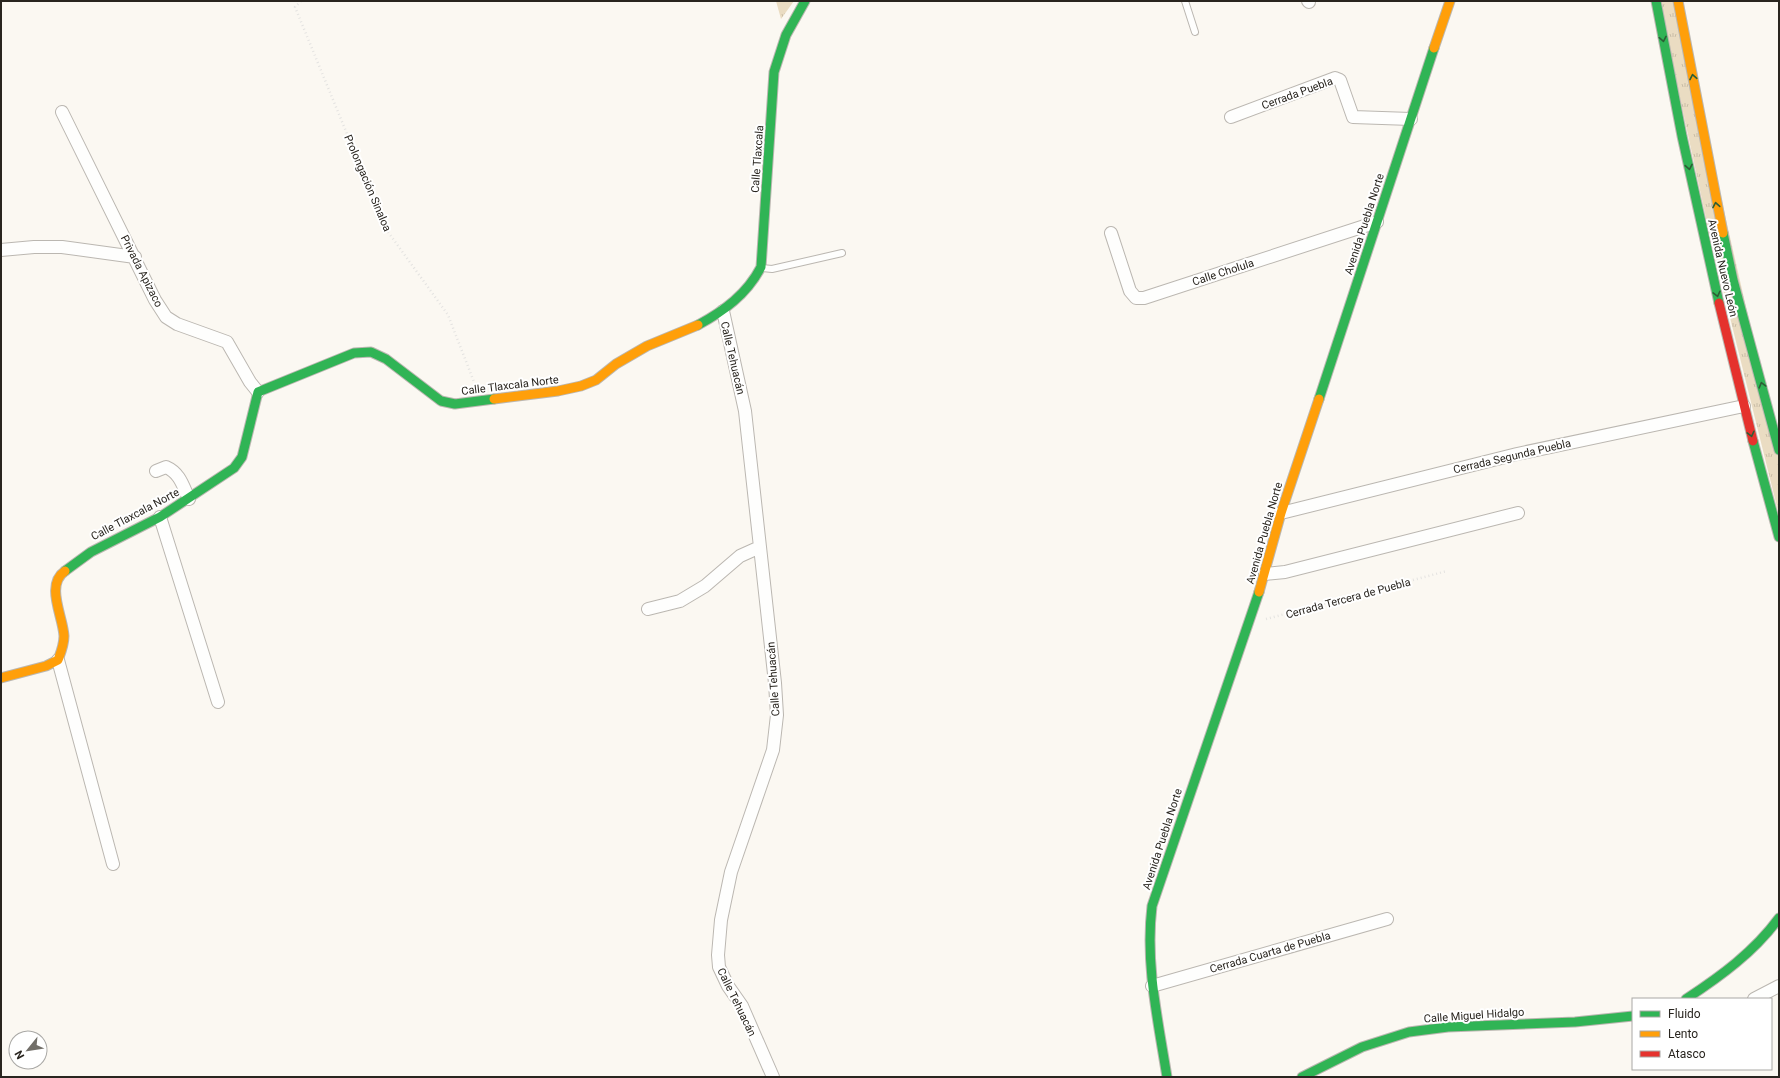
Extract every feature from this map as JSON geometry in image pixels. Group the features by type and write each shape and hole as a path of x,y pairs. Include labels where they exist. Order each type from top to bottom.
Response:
{"street":[{"name":"Calle Tlaxcala","path":"723,311 754,280 761,267 774,72 783,41 797,13 805,1"},
{"name":"Avenida Puebla Norte","path":"1167,1077 1152,986 1149,949 1152,906 1249,624 1265,574 1281,513 1450,1"},
{"name":"Avenida Nuevo León","path":"1656,1 1702,235 1744,406 1779,537"},
{"name":"Avenida Nuevo León","path":"1678,1 1718,216 1733,280 1779,450"},
{"name":"Cerrada Puebla","path":"1231,117 1335,78 1340,80 1343,85 1354,117 1411,119"},
{"name":"Privada Apizaco","path":"62,112 134,257 166,316 176,324 228,342 250,382 258,392"},
{"name":"Calle Cholula","path":"1111,233 1130,291 1136,298 1144,298 1377,222"},
{"path":"1,250 34,247 62,247 134,257"},
{"name":"Calle Tlaxcala Norte","path":"58,660 63,647 64,636 55,586 61,574 91,552 160,517 234,468 242,457 258,392 354,353 372,352 386,359 440,401 455,404 558,391 581,386 596,380 616,364 647,346 689,330 723,311"},
{"name":"Calle Tehuacán","path":"723,311 745,411 777,715 773,750 731,872 721,920 718,955 719,967 728,986 742,1006 774,1077"},
{"name":"Cerrada Segunda Puebla","path":"1281,513 1517,454 1744,406"},
{"path":"156,471 166,467 173,470 178,475 189,499"},
{"path":"1265,574 1285,572 1518,513"},
{"path":"160,517 218,702"},
{"path":"648,609 680,602 705,586 740,556 760,547"},
{"path":"1,678 46,666 58,660 113,864"},
{"path":"1688,998 1737,965 1767,937 1779,918"},
{"name":"Cerrada Cuarta de Puebla","path":"1152,986 1387,920"},
{"path":"1756,998 1779,986"},
{"name":"Calle Miguel Hidalgo","path":"1302,1077 1353,1050 1400,1034 1437,1027 1560,1023 1632,1016"}],"lane":[{"path":"1185,1 1195,32"},
{"path":"761,267 772,269 842,253"}],"path":[{"name":"Prolongación Sinaloa","path":"301,1 295,7 386,229 448,315 481,401"},
{"name":"Cerrada Tercera de Puebla","path":"1249,624 1447,571"}],"green space":[{"path":"776,1 794,1 781,19"},
{"path":"1659,1 1676,1 1779,451 1779,515 1711,241"}],"traffic: fast":[{"path":"698,325 726,308 742,294 761,267 774,72 786,35 805,1"},
{"path":"1656,1 1682,136 1719,303"},
{"path":"1319,399 1434,48"},
{"path":"1723,233 1733,280 1779,450"},
{"path":"65,571 91,552 160,517 234,468 242,457 258,392 354,353 371,352 386,359 441,401 455,404 494,399"},
{"path":"1753,441 1779,537"},
{"path":"1167,1077 1156,1013 1151,971 1150,928 1152,906 1259,592"},
{"path":"1687,998 1748,953 1779,918"},
{"path":"1302,1077 1362,1047 1409,1032 1448,1027 1575,1022 1632,1016"}],"traffic: slow":[{"path":"1434,48 1450,1"},
{"path":"1678,1 1723,233"},
{"path":"494,399 558,391 581,386 596,380 616,364 647,346 698,325"},
{"path":"1259,592 1281,513 1319,399"},
{"path":"1,678 46,666 58,660 63,645 64,636 57,601 56,584 59,577 65,571"}],"traffic: jam":[{"path":"1719,303 1753,441"}]}
